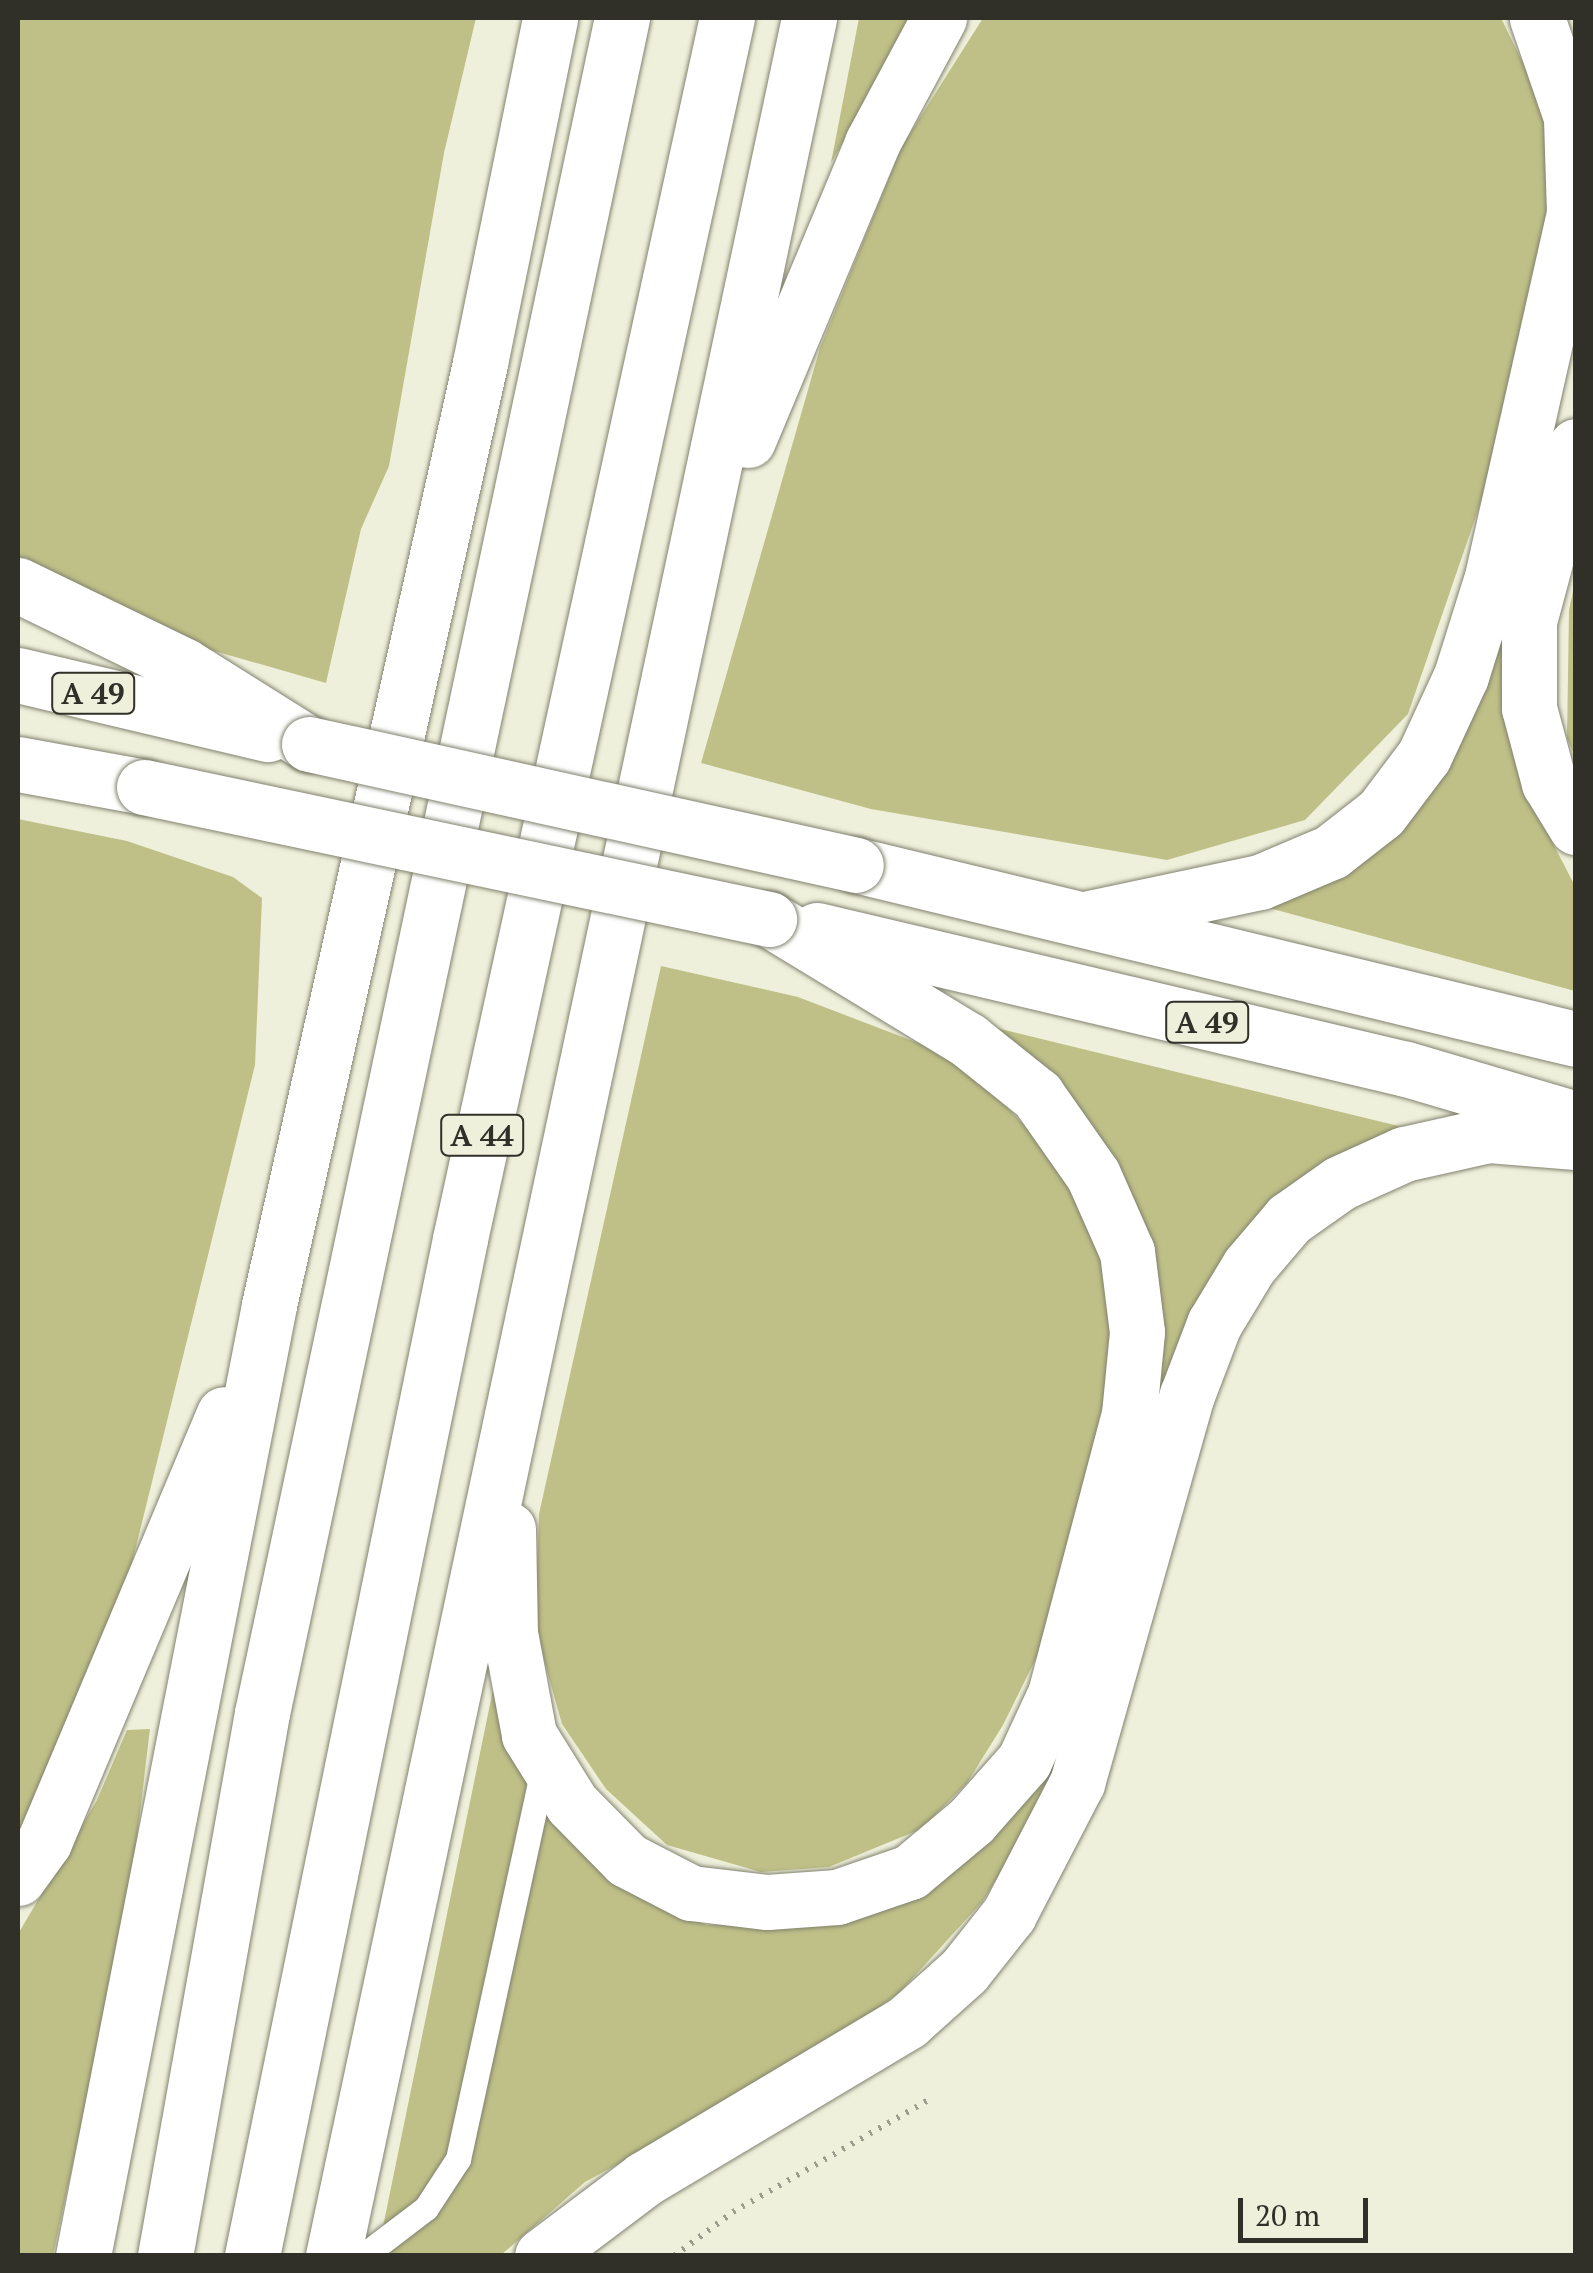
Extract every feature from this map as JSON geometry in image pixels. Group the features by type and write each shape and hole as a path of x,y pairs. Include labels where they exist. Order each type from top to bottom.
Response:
{"highway":[{"path":"83,2256 269,1305 480,363 550,18"},
{"name":"A 44","path":"165,2256 262,1713 622,18"},
{"name":"A 44","path":"252,2256 460,1239 727,18"},
{"path":"334,2256 520,1362 686,606 809,18"},
{"path":"686,606 782,350 872,144 938,18"},
{"path":"1090,918 1260,882 1331,852 1380,813 1424,756 1461,676 1492,577 1574,214 1571,116 1538,18"},
{"path":"1576,446 1529,621 1529,708 1549,783 1576,827"},
{"path":"18,586 176,688"},
{"name":"A 49","path":"18,676 176,688 309,744 1090,918 1576,1040"},
{"path":"20,766 144,787 769,919 834,945 968,1040 1037,1095 1093,1175 1127,1252 1137,1332 1129,1414 1055,1694 1024,1761 970,1822 910,1872 837,1896 766,1902 691,1893 627,1860 572,1804 529,1735 510,1633 506,1548 520,1362"},
{"name":"A 49","path":"834,945 1406,1069 1576,1119"},
{"path":"542,2256 644,2179 907,2022 964,1970 1008,1914 1077,1783 1188,1395 1214,1324 1249,1266 1289,1218 1340,1184 1404,1154 1489,1135 1576,1142"},
{"path":"18,1878 44,1842 269,1305"}],"lane":[{"path":"363,2256 426,2208 458,2160 545,1760"}],"path":[{"path":"674,2256 732,2212 927,2101"}],"green space":[{"path":"18,18 476,18 444,153 389,466 361,529 326,683 190,644 18,565"},
{"path":"859,18 913,18 831,163"},
{"path":"983,18 1501,18 1545,108 1548,224 1498,452 1408,714 1305,820 1167,860 871,809 701,763 820,348 902,146"},
{"path":"1522,567 1546,830 1575,886 1575,991 1258,905 1316,882"},
{"path":"1575,582 1576,757 1567,738 1569,610"},
{"path":"18,819 127,841 233,877 262,898 255,1065 130,1571 18,1840"},
{"path":"661,966 798,997 939,1051 1007,1107 1068,1171 1113,1291 1118,1379 1051,1628 1003,1725 967,1783 921,1829 829,1867 761,1872 667,1845 606,1789 562,1724 535,1628 539,1514"},
{"path":"968,1021 1415,1130 1342,1161 1145,1468 1155,1323"},
{"path":"496,1675 639,1892 706,1925 812,1923 937,1880 1077,1690 1041,1810 982,1902 900,1992 809,2060 585,2182 501,2255 377,2256"},
{"path":"150,1729 129,1904 53,2255 18,2256 18,1934 97,1800 127,1730"}]}
